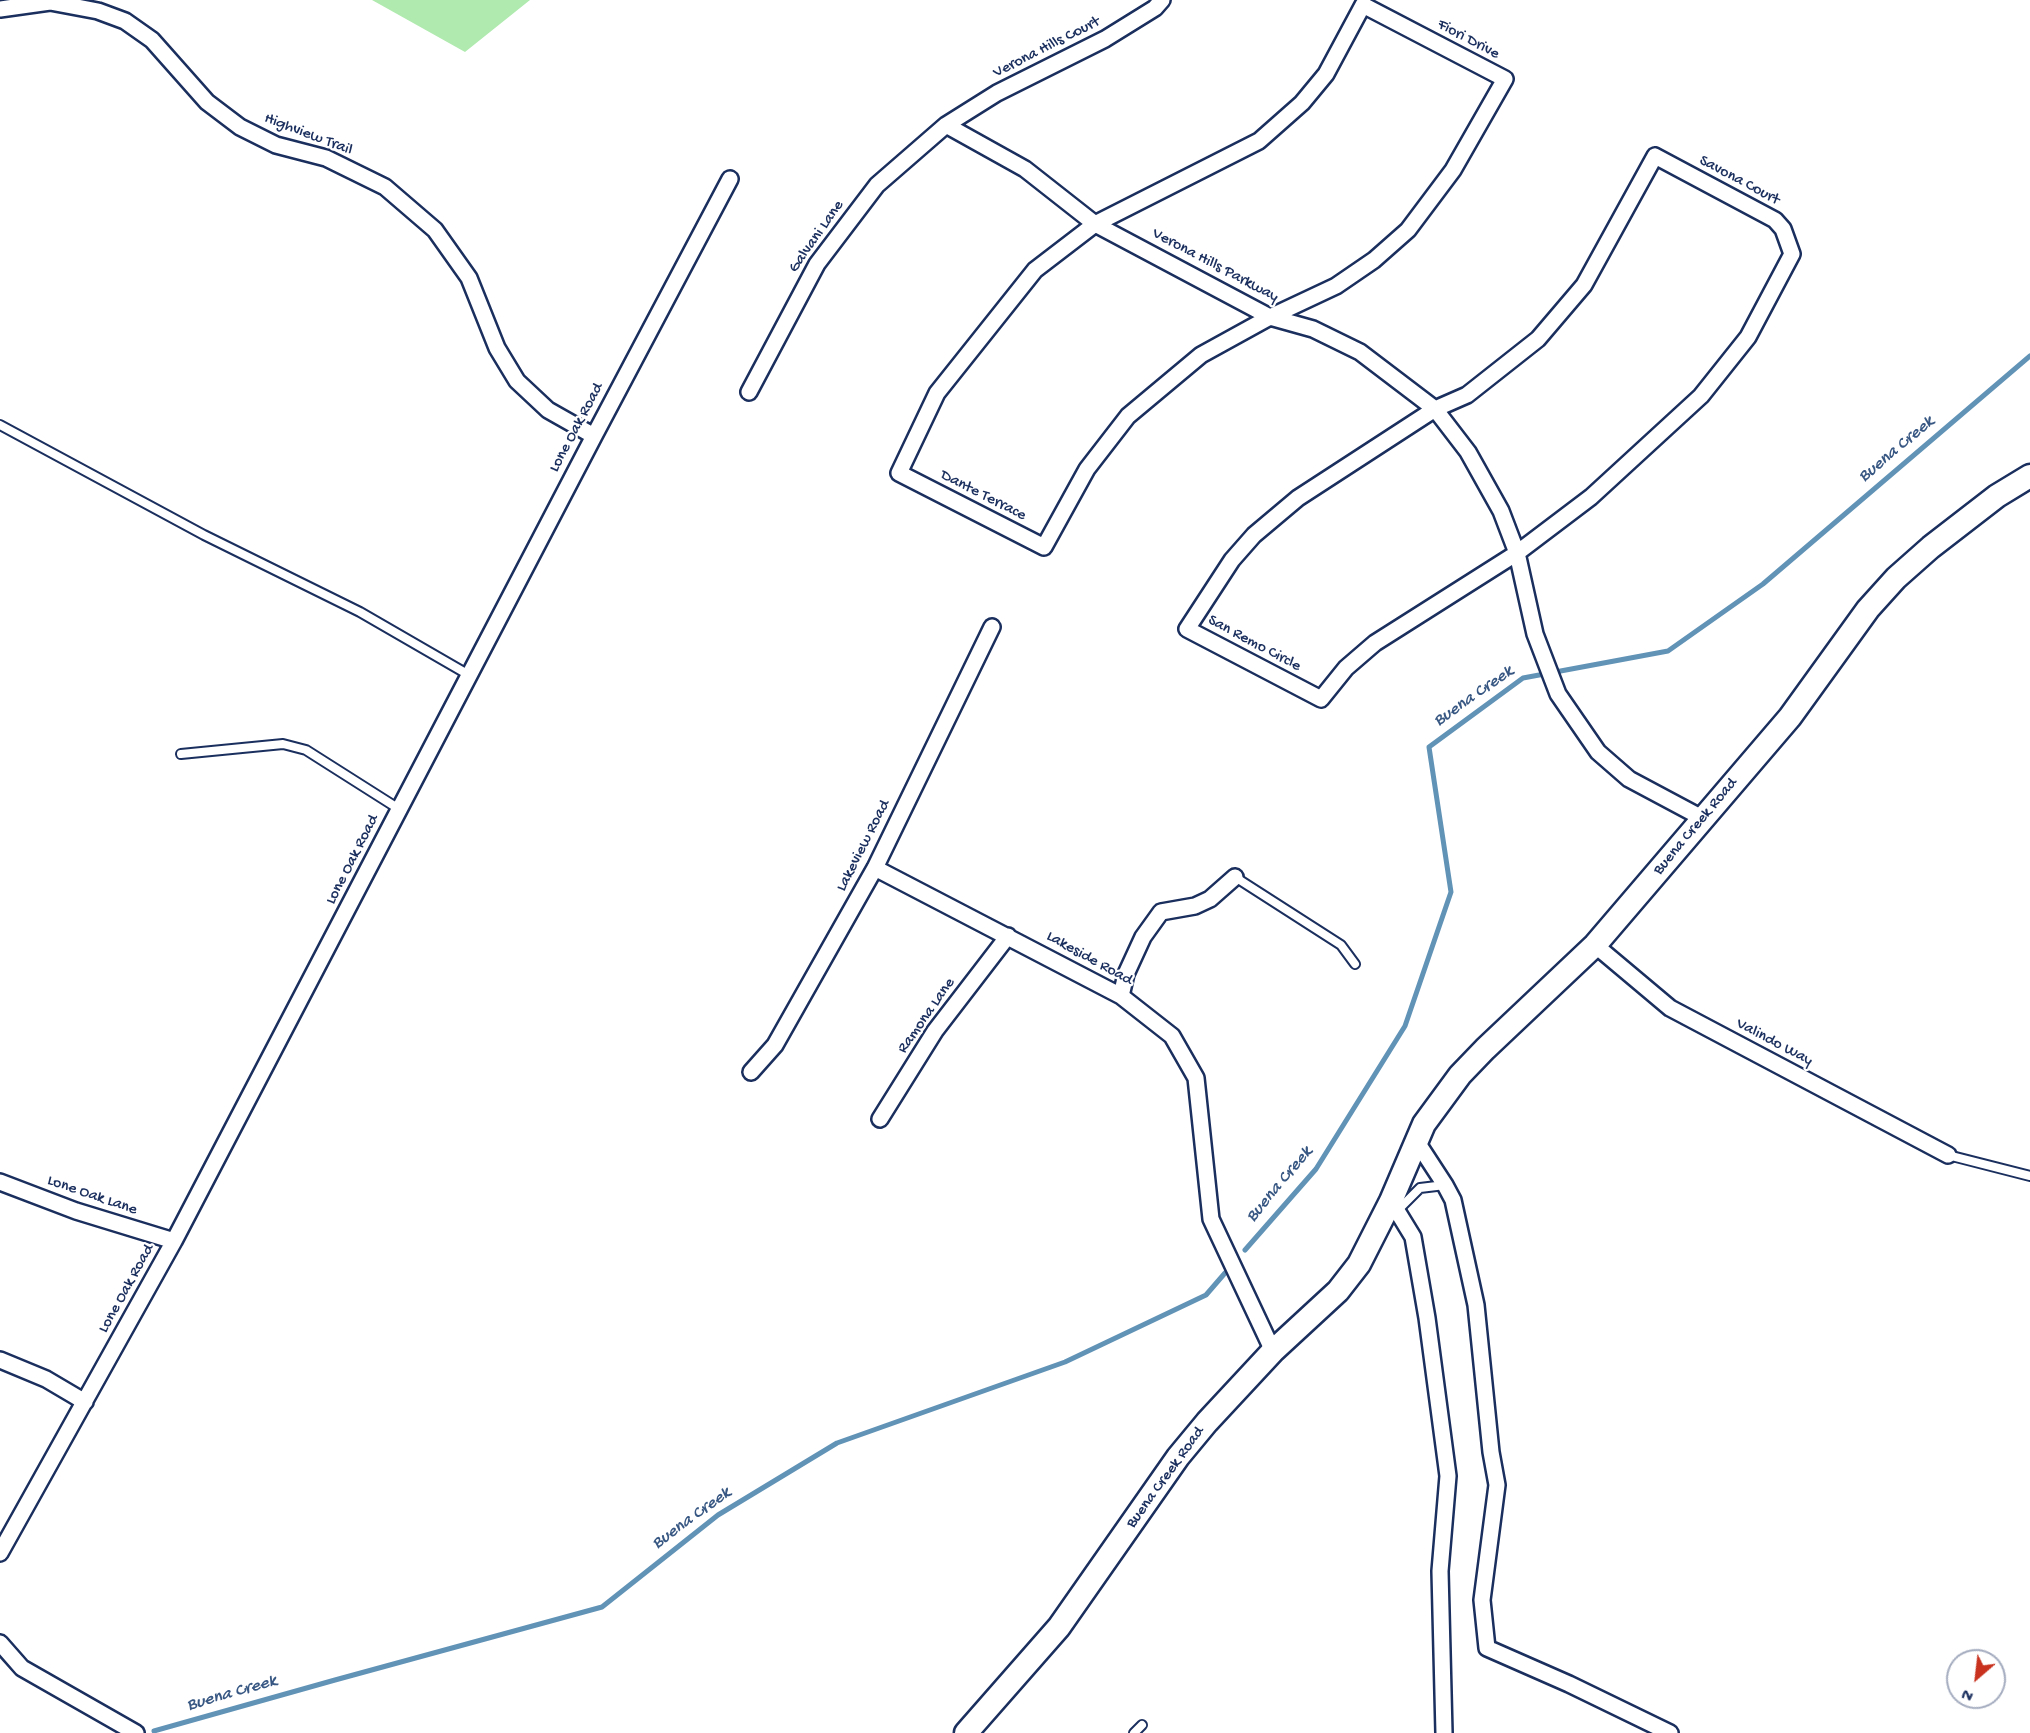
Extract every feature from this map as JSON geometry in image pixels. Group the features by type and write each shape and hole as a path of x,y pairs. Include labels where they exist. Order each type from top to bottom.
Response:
{"main road":[{"name":"Buena Creek Road","path":"966,1733 1059,1627 1178,1457 1207,1422 1273,1351 1338,1291 1359,1264 1394,1205 1424,1124 1460,1075 1595,945 1790,717 1868,609 1896,578 1931,547 1997,496 2030,476"}],"street":[{"name":"Verona Hills Court","path":"946,125 998,93 1105,39 1155,8 1162,0"},
{"name":"Highview Trail","path":"0,9 50,2 98,10 125,21 152,40 207,102 240,127 276,145 326,158 386,187 435,230 469,278 497,348 517,381 548,410 594,436"},
{"name":"Fiori Drive","path":"1095,224 1259,141 1302,103 1326,74 1363,5 1505,79 1453,170 1408,230 1374,260 1336,286 1270,316"},
{"name":"Verona Hills Parkway","path":"946,125 1025,169 1095,224 1270,316 1313,329 1360,352 1435,409 1474,462 1501,511 1517,552 1535,634 1558,693 1598,752 1629,779 1704,819"},
{"name":"Galvani Lane","path":"749,392 817,264 877,184 946,125"},
{"name":"Savona Court","path":"1435,409 1467,395 1538,339 1584,285 1655,156 1775,220 1783,230 1792,254 1748,337 1701,396 1591,496 1517,552"},
{"name":"Lone Oak Road","path":"0,1553 174,1241 730,179"},
{"name":"Dante Terrace","path":"1095,224 1035,270 937,393 899,473 1044,547 1088,469 1128,416 1201,355 1270,316"},
{"name":"San Remo Circle","path":"1435,409 1298,498 1254,536 1232,560 1187,629 1321,699 1346,668 1375,643 1517,552"},
{"name":"Lakeview Road","path":"751,1072 775,1045 875,868 992,627"},
{"name":"Lakeside Road","path":"875,868 1121,996 1172,1036 1196,1078 1211,1219 1273,1351"},
{"path":"1121,996 1126,974 1143,937 1161,912 1195,906 1210,899 1234,878"},
{"name":"Ramona Lane","path":"880,1119 935,1031 1008,936"},
{"name":"Valindo Way","path":"1595,945 1670,1008 1948,1155"},
{"path":"1417,1142 1446,1185 1453,1200 1476,1305 1491,1452 1497,1485 1482,1600 1486,1648 1569,1684 1671,1733"},
{"name":"Lone Oak Lane","path":"0,1182 76,1211 174,1241"},
{"path":"1394,1205 1413,1237 1427,1318 1448,1476 1440,1571 1444,1733"},
{"path":"0,1360 46,1379 85,1402"},
{"path":"0,1643 22,1668 136,1733"}],"lane":[{"path":"0,425 204,535 360,612 469,675"},
{"path":"181,754 283,744 306,750 399,810"},
{"path":"1234,878 1341,945 1355,964"},
{"path":"1948,1155 2030,1176"},
{"path":"1394,1205 1420,1188 1446,1185"},
{"path":"1134,1733 1142,1725"}],"green space":[{"path":"372,0 530,0 465,52"}],"waterway":[{"name":"Buena Creek","path":"1245,1250 1316,1169 1405,1026 1451,892 1429,747 1523,678 1668,651 1763,584 2030,356"},
{"name":"Buena Creek","path":"154,1731 602,1607 718,1515 837,1443 1065,1362 1206,1295 1225,1273"}]}
